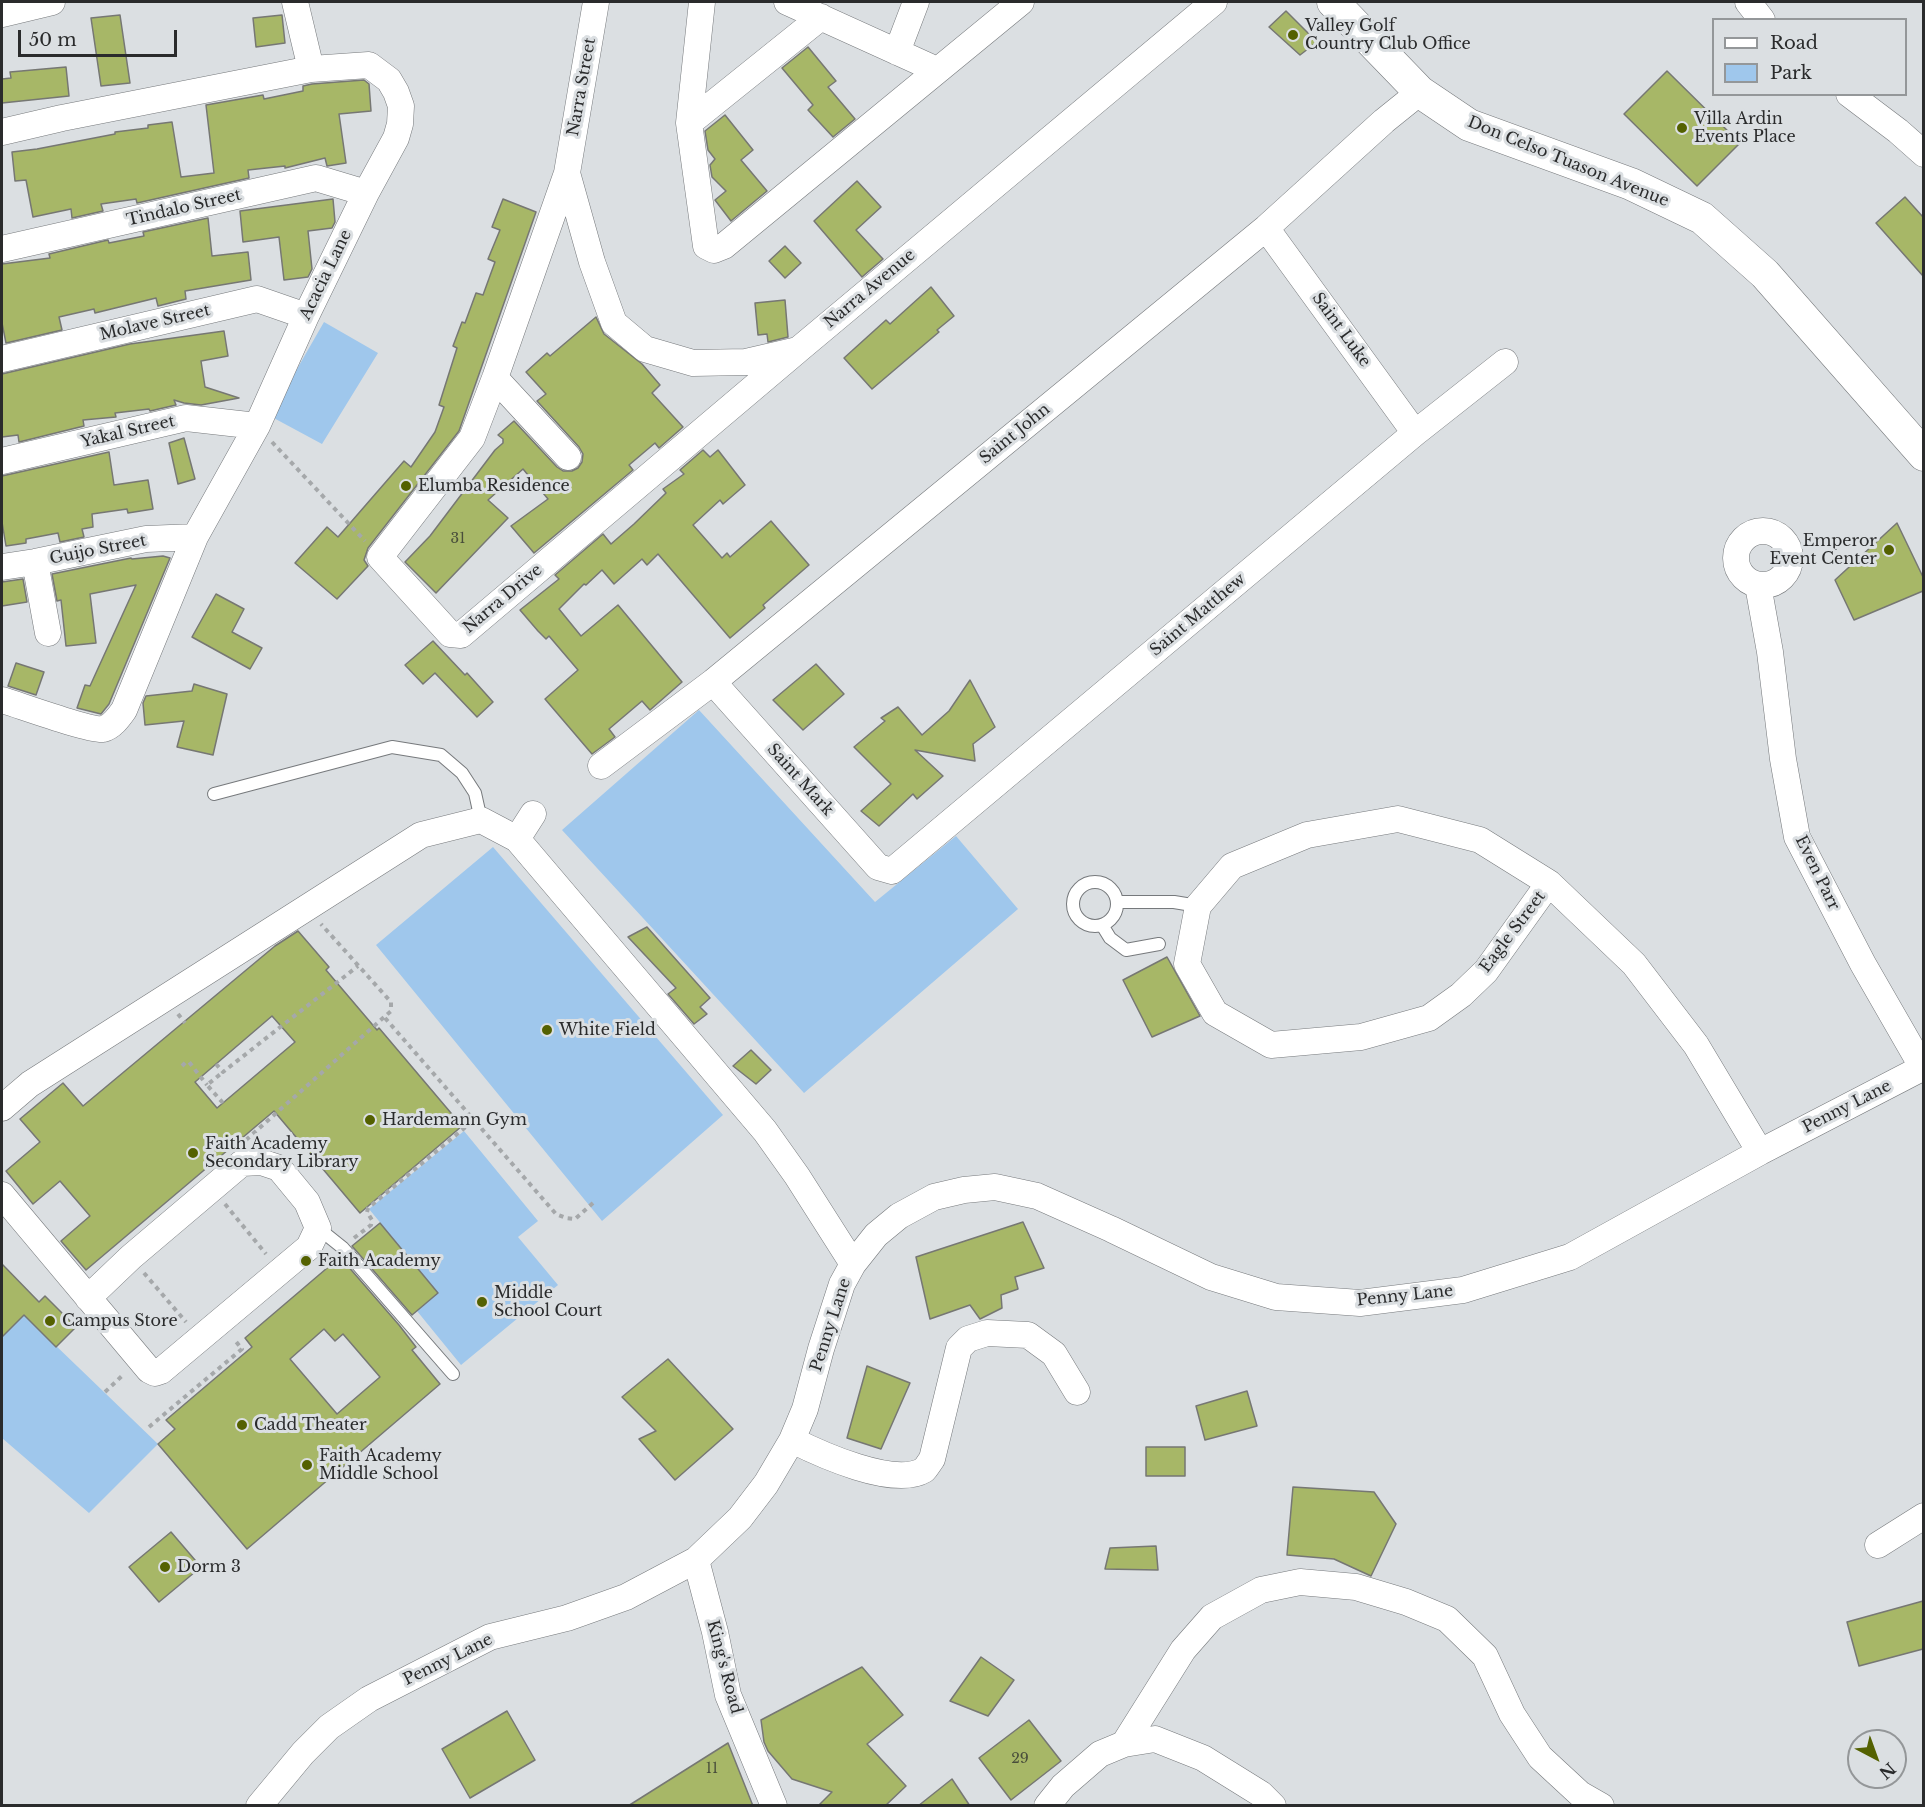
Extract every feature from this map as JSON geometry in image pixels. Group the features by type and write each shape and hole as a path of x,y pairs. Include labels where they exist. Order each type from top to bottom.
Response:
{"street":[{"path":"2,14 52,2"},
{"path":"295,2 311,69"},
{"name":"Narra Street","path":"567,172 596,2"},
{"path":"702,2 689,123 706,246 714,250 724,246 1021,2"},
{"path":"787,2 938,70"},
{"path":"897,52 916,2"},
{"name":"Narra Avenue","path":"567,172 592,262 614,323 645,349 693,363 746,362 798,350 1214,2"},
{"name":"Don Celso Tuason Avenue","path":"1333,2 1420,92 1469,125 1631,184 1702,218 1765,274 1923,455"},
{"path":"1748,2 1760,18"},
{"path":"689,123 821,17"},
{"name":"Acacia Lane","path":"2,132 311,69 369,66 388,80 396,92 400,106 400,124 396,138 366,193 306,316 257,426 195,537 124,710 115,722 103,729 2,700"},
{"name":"Saint John","path":"601,766 713,682 1266,228 1384,121 1420,92"},
{"path":"1852,96 1898,130 1923,154"},
{"path":"380,557 472,438 567,172"},
{"name":"Tindalo Street","path":"2,249 316,178 366,193"},
{"name":"Saint Luke","path":"1266,228 1415,433"},
{"name":"Molave Street","path":"2,359 257,299 306,316"},
{"name":"Narra Drive","path":"380,557 450,634 461,635 798,350"},
{"name":"Saint Matthew","path":"892,871 1415,433 1505,362"},
{"path":"495,378 568,457"},
{"name":"Yakal Street","path":"2,460 186,418 257,426"},
{"name":"Guijo Street","path":"2,567 146,539 195,537"},
{"path":"35,562 48,633"},
{"name":"Even Parr","path":"1758,585 1770,652 1783,759 1797,837 1863,964 1923,1068"},
{"name":"Saint Mark","path":"713,682 878,867 892,871"},
{"path":"517,839 532,814"},
{"name":"Eagle Street","path":"1550,883 1486,971 1461,995 1429,1018 1361,1037 1271,1045 1215,1013 1187,964 1198,906 1232,866 1307,835 1398,819 1480,840 1550,883 1634,964 1696,1046 1760,1152"},
{"path":"2,1108 30,1084 421,835 481,820 517,839 765,1131 797,1176 853,1264"},
{"name":"Penny Lane","path":"259,1806 322,1733 369,1700 490,1637 567,1618 626,1597 696,1560 740,1518 766,1484 792,1440 805,1409 842,1284 853,1264 876,1235 899,1216 934,1197 964,1190 995,1187 1037,1196 1211,1277 1276,1297 1360,1302 1463,1290 1570,1257 1760,1152 1923,1068"},
{"path":"2,1194 88,1298 149,1370 155,1373 161,1371 309,1247 318,1228 307,1202 279,1168 261,1162 243,1163 131,1257 88,1298"},
{"path":"792,1440 825,1456 873,1473 913,1474 926,1469 932,1459 959,1348 968,1339 987,1333 1028,1335 1054,1354 1077,1392"},
{"path":"1878,1545 1923,1516"},
{"name":"King's Road","path":"696,1560 715,1632 728,1695 774,1806"},
{"path":"1124,1744 1183,1650 1212,1617 1261,1590 1300,1582 1356,1587 1406,1602 1447,1619 1485,1656 1512,1714 1540,1757 1580,1794 1601,1806"},
{"path":"1047,1806 1063,1786 1100,1754 1124,1744 1155,1739 1203,1758 1261,1794 1273,1806"}],"lane":[{"path":"214,794 392,747 441,755 462,773 476,793 481,820"},
{"path":"1093,882 1104,884 1113,891 1118,902 1116,914 1108,922 1098,927 1086,925 1077,918 1073,907 1075,896 1082,886 1093,882"},
{"path":"1118,902 1174,902 1198,906"},
{"path":"1102,925 1110,938 1126,950 1160,944"},
{"path":"318,1228 343,1248 453,1374"}],"path":[{"path":"257,426 380,557"},
{"path":"318,920 391,1002 391,1011 385,1018 556,1214 575,1219 593,1203"},
{"path":"207,1085 358,966"},
{"path":"185,1023 177,1014 187,1007"},
{"path":"182,1066 189,1062 223,1103"},
{"path":"216,1064 223,1072"},
{"path":"343,1248 371,1225 372,1220 367,1212 368,1208 474,1120"},
{"path":"213,1188 280,1271"},
{"path":"131,1257 200,1339"},
{"path":"149,1427 243,1351 233,1338 242,1331"}],"green space":[{"path":"324,322 378,353 322,444 270,416"},
{"path":"699,710 875,902 956,836 1018,909 804,1093 562,830"},
{"name":"White Field","path":"493,847 723,1115 602,1221 376,945"},
{"path":"464,1131 538,1221 518,1237 558,1285 461,1365 417,1311 438,1293 369,1209"},
{"path":"24,1315 158,1444 89,1513 2,1438 2,1337"}],"building":[{"name":"Valley Golf Country Club Office","path":"1286,11 1317,42 1300,55 1269,27"},
{"path":"120,15 130,83 101,86 91,18"},
{"path":"282,15 285,43 256,47 253,18"},
{"path":"808,47 836,81 828,87 855,119 833,137 808,110 813,105 782,68"},
{"path":"66,67 69,96 2,103 2,79 11,78 10,72"},
{"name":"Villa Ardin Events Place","path":"1667,71 1740,143 1697,186 1624,114"},
{"path":"364,80 369,84 371,111 339,114 346,163 327,166 325,158 285,168 285,166 248,170 249,178 137,203 136,199 101,204 103,211 72,218 71,209 33,217 26,180 15,181 12,152 172,122 181,177 214,173 206,105 263,95 264,99 303,91 303,86 312,84"},
{"path":"725,115 753,150 741,160 767,191 731,221 715,200 726,191 712,177 710,165 715,159 708,150 705,131"},
{"path":"857,181 881,207 856,230 883,259 862,277 814,221"},
{"path":"1905,197 1923,217 1923,276 1876,223"},
{"path":"333,199 335,222 332,228 308,231 312,269 308,277 284,280 279,237 243,242 240,211"},
{"path":"503,199 536,212 459,431 368,548 364,560 368,566 337,599 295,563 327,527 338,537 404,461 411,467 435,432 444,407 439,405 457,348 453,346 462,322 465,323 476,293 483,295 495,262 488,259 500,230 492,227"},
{"path":"208,218 212,256 248,252 251,280 185,291 186,299 158,306 156,298 95,313 94,309 59,317 62,330 6,343 2,323 2,264 50,258 49,254 108,240 109,243 144,236 143,232"},
{"path":"785,246 801,263 785,278 769,261"},
{"path":"931,287 954,316 937,330 939,332 872,389 844,358 886,320 890,324"},
{"path":"785,300 788,337 768,342 767,334 758,335 755,303"},
{"path":"596,317 604,334 642,364 660,385 652,393 683,427 659,448 655,443 629,465 633,470 534,553 511,526 548,499 523,469 488,500 508,518 436,593 405,562 430,536 495,450 503,443 503,439 498,435 514,421 563,471 572,471 582,462 583,454 579,447 537,401 546,394 526,372 547,353 550,356"},
{"path":"224,331 228,356 201,361 205,387 239,398 201,405 174,400 176,405 150,411 149,409 115,413 116,417 83,420 84,426 19,442 18,435 2,437 2,374 130,344"},
{"path":"184,438 195,479 178,484 169,443"},
{"path":"703,450 710,457 718,450 745,485 723,504 720,500 693,525 722,558 727,553 730,557 771,521 809,565 763,605 765,608 730,638 658,554 647,565 642,559 614,584 602,570 586,585 584,584 559,609 581,636 618,605 682,682 650,710 642,701 609,729 615,737 592,754 545,699 578,670 549,636 546,639 520,610 559,579 555,575 603,534 611,544 634,524 666,493 663,489 684,474 680,470"},
{"path":"109,452 114,485 148,480 153,509 128,513 127,509 92,514 93,527 82,529 84,537 60,542 58,533 26,539 26,543 6,546 2,522 2,476"},
{"name":"Emperor Event Center","path":"1897,523 1923,577 1923,591 1854,620 1835,580"},
{"path":"163,556 170,558 109,704 101,714 77,708 85,685 90,686 136,585 90,594 96,643 66,646 61,600 57,601 52,574 131,558"},
{"path":"23,579 27,602 2,606 2,582"},
{"path":"216,594 244,609 232,632 262,648 250,669 192,637"},
{"path":"433,641 493,702 477,717 435,673 423,684 405,665"},
{"path":"16,663 44,672 36,695 8,686"},
{"path":"816,664 844,694 803,730 773,700"},
{"path":"970,680 995,727 973,744 975,761 915,750 943,776 917,799 913,794 879,826 861,811 891,784 854,747 885,721 881,718 898,707 922,735 949,711"},
{"path":"194,684 227,694 213,755 177,747 184,721 145,725 143,703 146,696 192,691"},
{"path":"647,927 710,998 700,1007 707,1014 694,1024 668,994 676,988 628,937"},
{"path":"298,931 329,967 326,970 377,1030 379,1028 462,1126 360,1213 274,1111 86,1270 61,1241 90,1216 60,1181 33,1204 6,1171 40,1142 20,1119 63,1083 83,1106 275,946","holes":["272,1016 295,1042 217,1108 195,1082"]},
{"path":"1167,957 1200,1016 1152,1037 1123,980"},
{"path":"751,1050 771,1070 756,1084 733,1066"},
{"path":"1023,1222 1044,1268 1015,1277 1018,1289 1001,1295 1002,1308 980,1319 970,1305 930,1319 916,1257"},
{"path":"380,1223 438,1293 412,1315 352,1246"},
{"path":"340,1257 399,1325 416,1347 412,1350 440,1384 247,1549 158,1444 175,1429 166,1420 252,1347 245,1338","holes":["324,1329 335,1341 343,1334 380,1377 337,1414 290,1359"]},
{"path":"2,1264 39,1302 45,1296 76,1327 56,1347 24,1315 2,1337"},
{"path":"668,1359 733,1429 675,1480 639,1439 656,1431 622,1397"},
{"path":"867,1366 910,1383 881,1449 847,1438"},
{"path":"1247,1391 1257,1426 1205,1440 1196,1406"},
{"path":"1146,1447 1185,1447 1185,1476 1146,1476"},
{"path":"1293,1487 1374,1492 1396,1524 1371,1576 1334,1559 1287,1555"},
{"name":"Dorm 3","path":"171,1532 201,1567 159,1602 129,1567"},
{"path":"1156,1546 1158,1570 1105,1569 1110,1548"},
{"path":"1923,1601 1923,1649 1859,1666 1847,1622"},
{"path":"981,1657 1014,1680 988,1716 950,1701"},
{"path":"862,1667 903,1715 867,1744 906,1786 885,1806 818,1806 832,1792 792,1779 768,1751 764,1742 761,1720"},
{"path":"507,1711 535,1760 470,1798 442,1749"},
{"path":"1029,1720 1061,1761 1011,1800 979,1758"},
{"path":"728,1743 753,1806 628,1806"},
{"path":"952,1779 970,1806 918,1806"}],"place":[{"name":"Valley Golf Country Club Office","path":"1293,35"},
{"name":"Villa Ardin Events Place","path":"1682,128"},
{"name":"Elumba Residence","path":"406,486"},
{"name":"Emperor Event Center","path":"1889,550"},
{"name":"White Field","path":"547,1030"},
{"name":"Hardemann Gym","path":"370,1120"},
{"name":"Faith Academy Secondary Library","path":"193,1153"},
{"name":"Faith Academy","path":"306,1261"},
{"name":"Middle School Court","path":"482,1302"},
{"name":"Campus Store","path":"50,1321"},
{"name":"Cadd Theater","path":"242,1425"},
{"name":"Faith Academy Middle School","path":"307,1465"},
{"name":"Dorm 3","path":"165,1567"}]}
